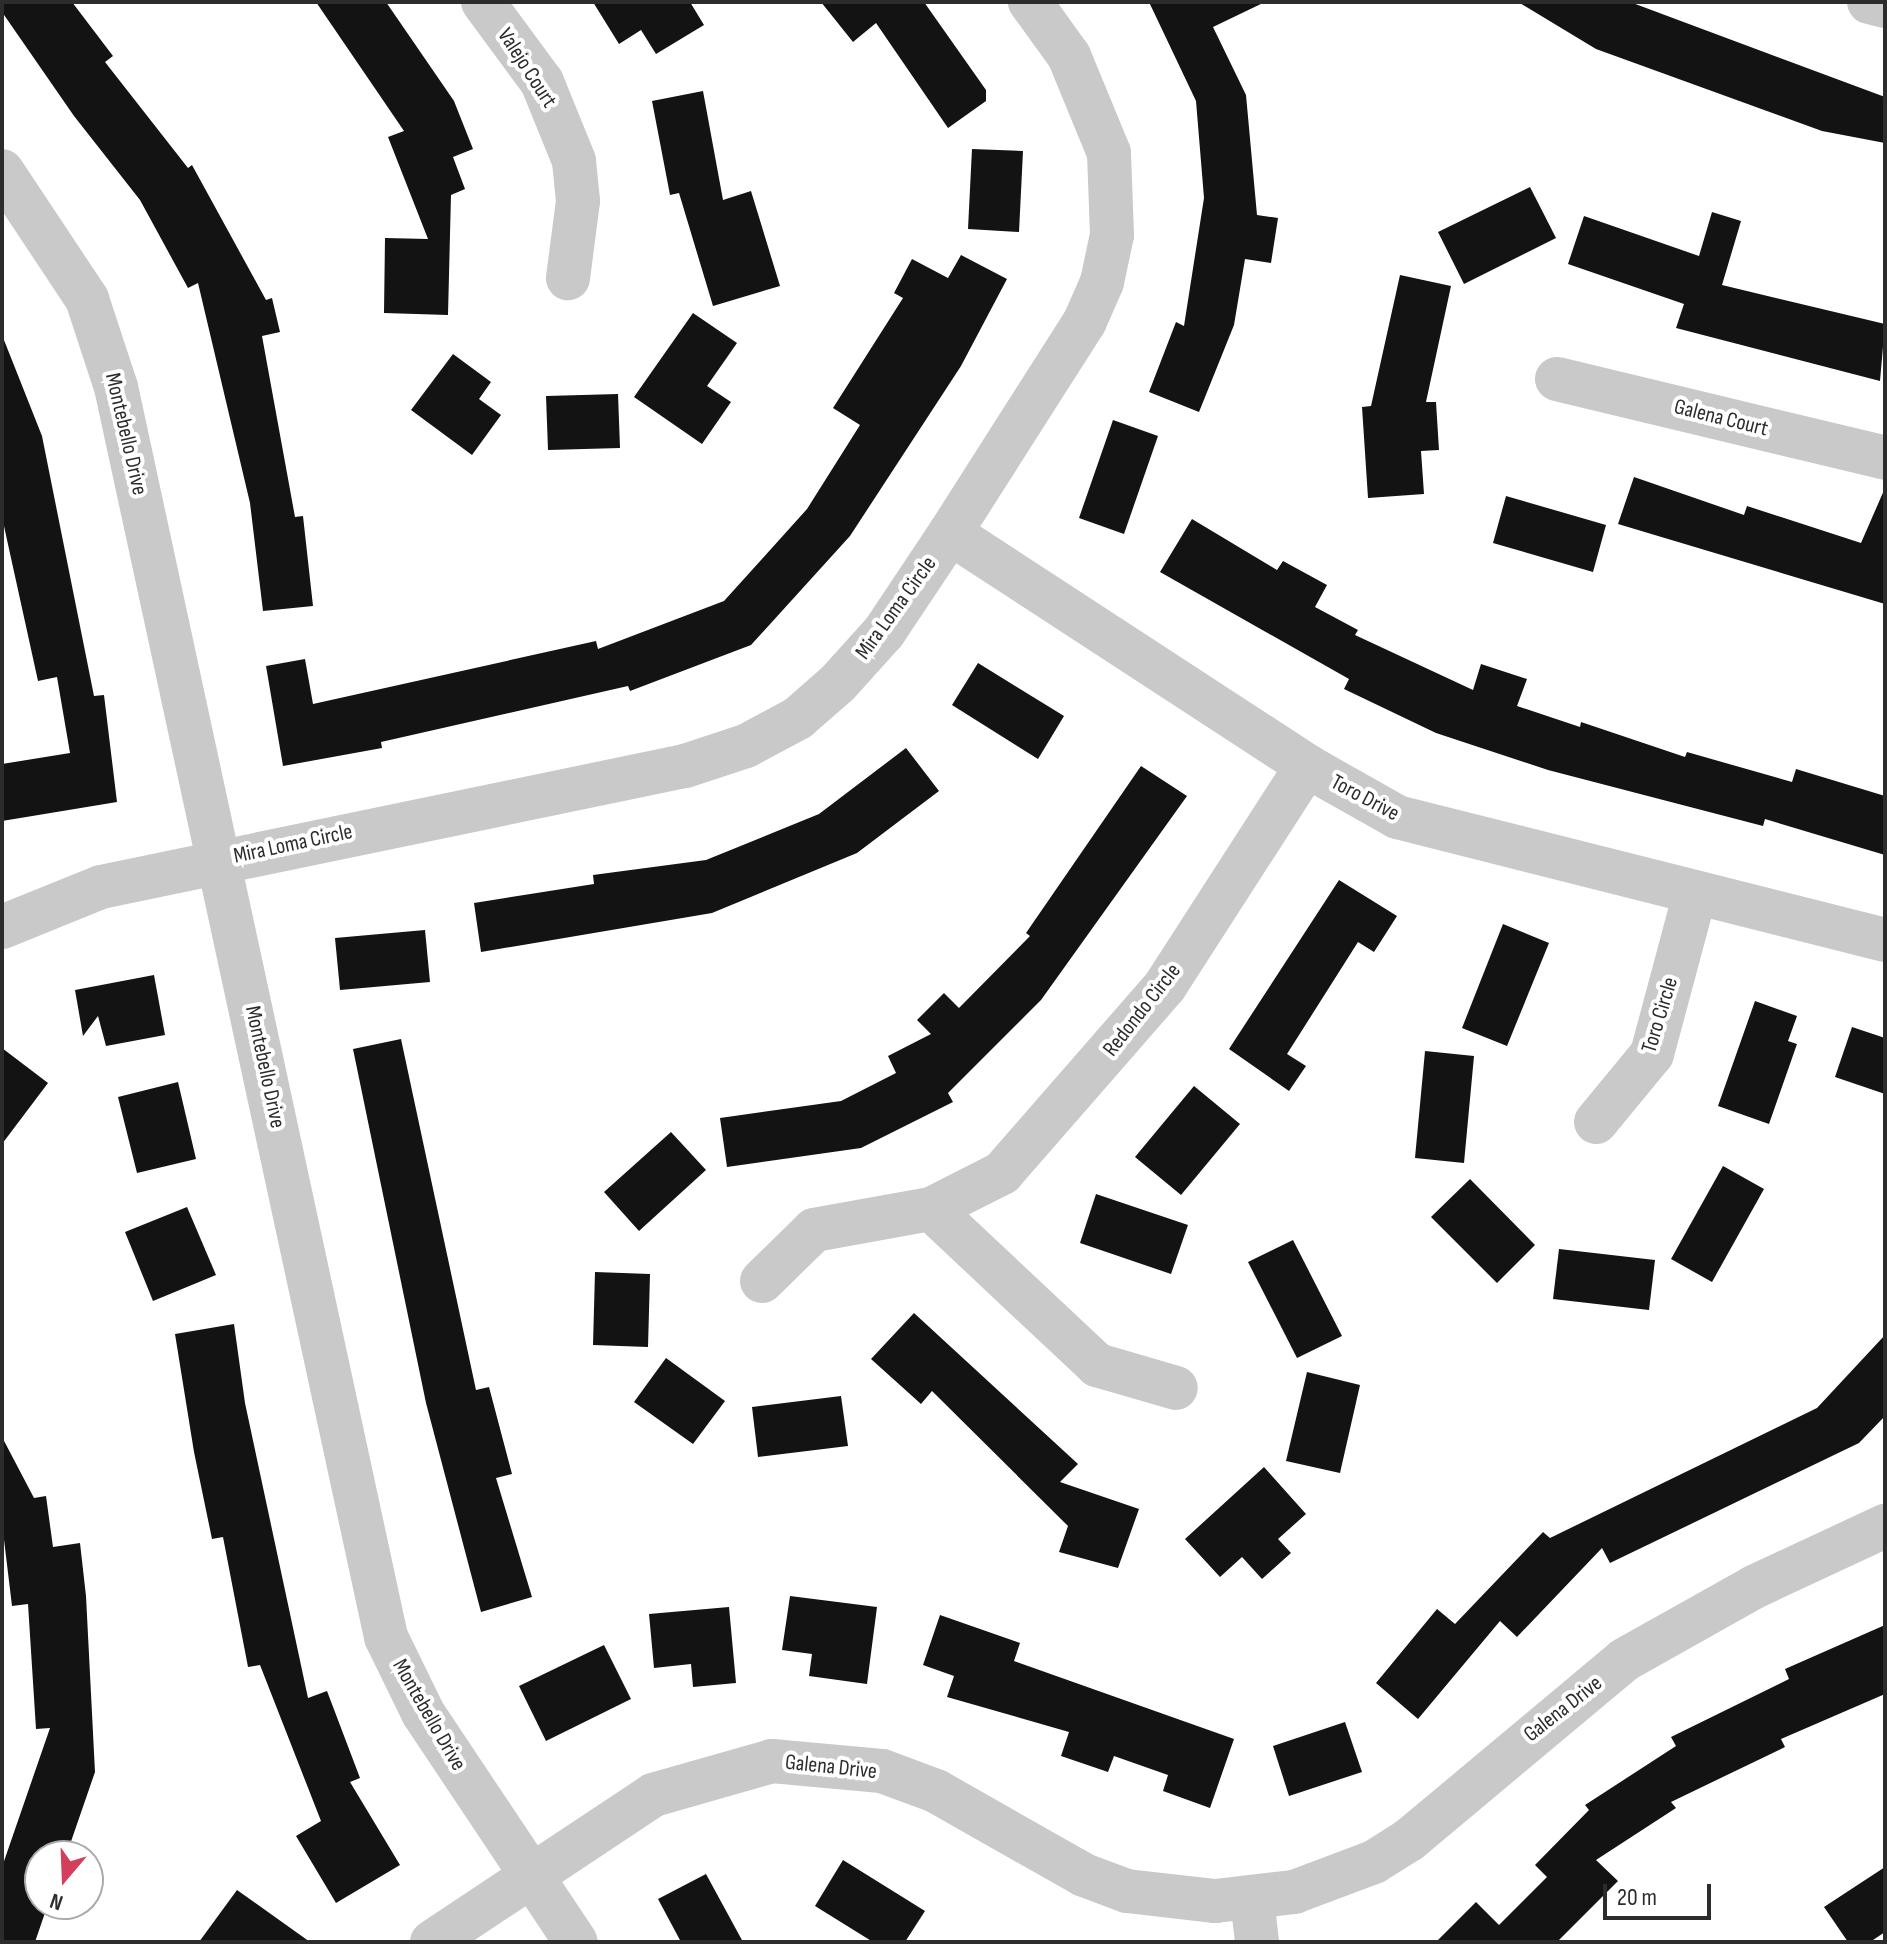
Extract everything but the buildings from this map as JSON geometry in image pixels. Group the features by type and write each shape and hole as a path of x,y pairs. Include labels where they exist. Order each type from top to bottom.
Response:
{"street":[{"name":"Valejo Court","path":"483,2 542,82 574,161 578,201 568,278"},
{"name":"Mira Loma Circle","path":"2,927 101,887 221,859 685,766 746,746 798,718 838,683 884,632 1085,321 1112,235 1109,153 1096,110 1069,56 1030,2"},
{"path":"1869,2 1885,6"},
{"name":"Montebello Drive","path":"2,171 63,255 102,337 221,859 386,1637 423,1713 576,1942"},
{"name":"Galena Court","path":"1557,379 1885,458"},
{"name":"Toro Drive","path":"950,533 1307,766 1397,817 1885,940"},
{"name":"Redondo Circle","path":"762,1281 814,1230 931,1209 1002,1173 1132,1029 1307,766"},
{"name":"Toro Circle","path":"1596,1122 1652,1054 1695,893"},
{"path":"931,1209 1097,1365 1176,1388"},
{"name":"Galena Drive","path":"432,1942 529,1873 653,1795 694,1780 772,1761 829,1762 882,1771 936,1791 1084,1875 1127,1891 1252,1898 1294,1892 1374,1862 1409,1840 1624,1660 1754,1587 1885,1526"},
{"path":"1252,1898 1257,1942"}]}
